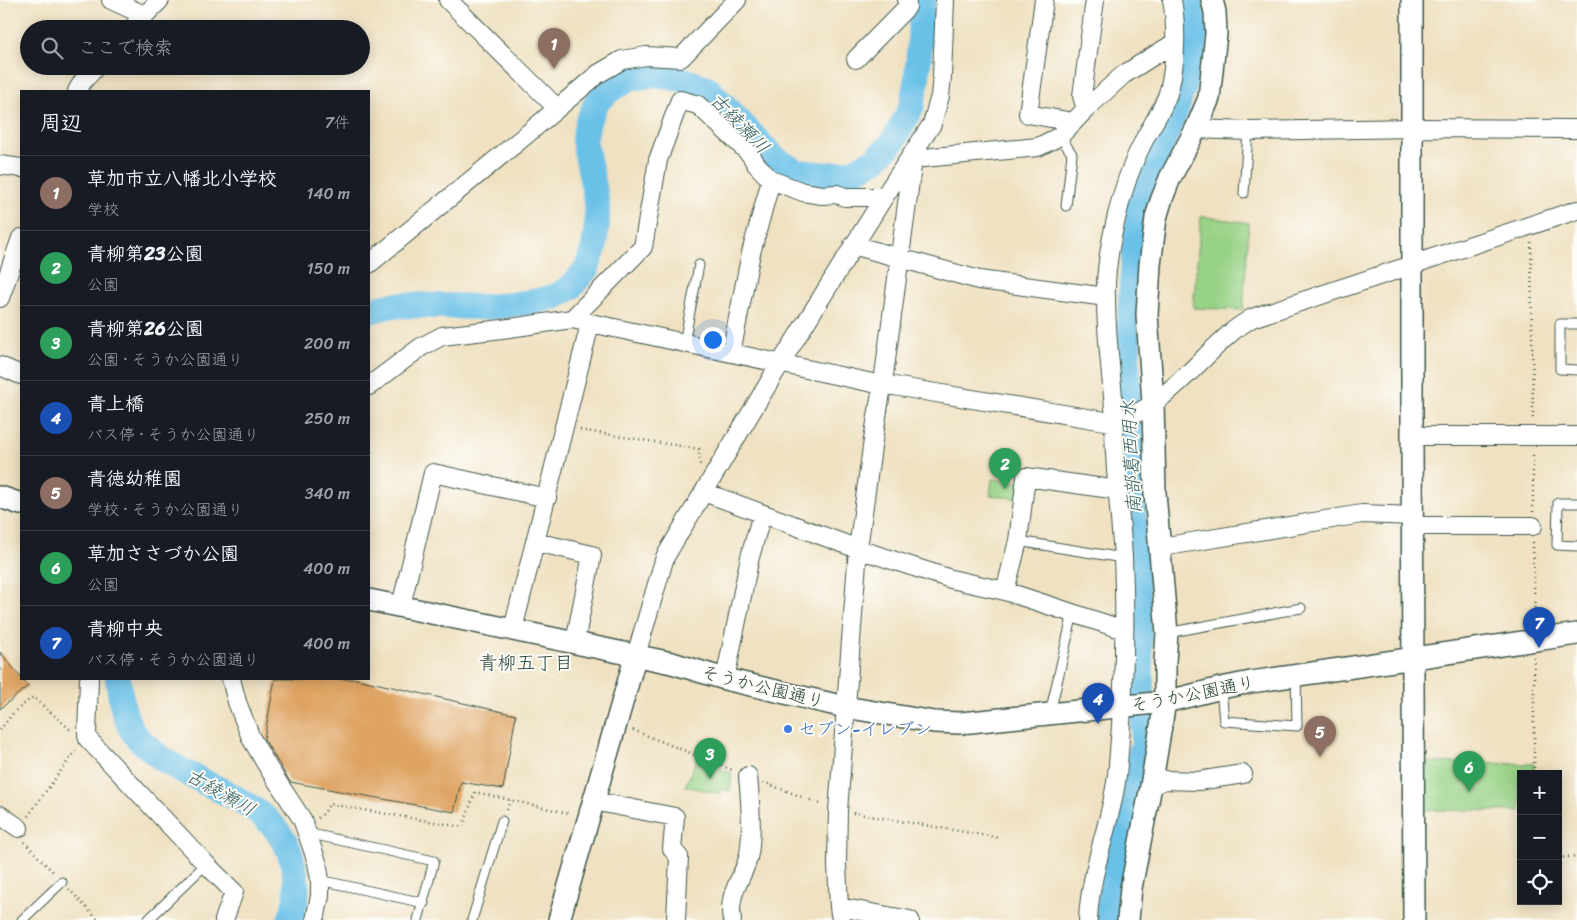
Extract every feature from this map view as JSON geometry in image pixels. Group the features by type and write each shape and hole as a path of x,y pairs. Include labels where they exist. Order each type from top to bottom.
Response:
{"street":[{"path":"111,0 144,14"},
{"path":"139,20 160,0"},
{"path":"448,0 557,108"},
{"path":"370,263 598,74 622,60 646,56 681,58 737,0"},
{"path":"856,59 907,7 907,0"},
{"path":"558,920 664,557 853,245 915,153 932,124 940,96 945,0"},
{"path":"1044,0 1028,114 1073,122"},
{"path":"1086,109 1082,96 1095,0"},
{"path":"1088,920 1101,843 1113,804 1126,707 1123,558 1114,458 1115,421 1106,297 1109,258 1121,199 1136,159 1170,88 1174,59 1175,27 1172,0"},
{"path":"1128,920 1131,888 1151,786 1162,702 1167,633 1155,493 1147,315 1150,264 1156,218 1161,201 1170,178 1196,129 1209,98 1216,34 1215,12 1212,0"},
{"path":"1412,0 1414,920"},
{"path":"915,153 1038,147 1060,136 1123,75 1174,43"},
{"path":"78,90 89,75"},
{"path":"572,319 643,247 658,160 680,100 698,105 750,154 756,164 771,180 803,192 822,195 884,197"},
{"path":"1196,129 1248,131 1413,128 1577,129"},
{"path":"910,920 840,914 837,864 838,811 858,550 915,153"},
{"path":"0,165 20,168"},
{"path":"731,353 751,253 771,180"},
{"path":"370,385 421,346 442,336 572,319 882,384 1115,421 1151,405 1234,330 1252,318 1577,210"},
{"path":"0,298 20,241"},
{"path":"853,245 979,280 1106,297"},
{"path":"513,629 590,324"},
{"path":"0,366 20,375"},
{"path":"1412,436 1577,436"},
{"path":"401,606 434,474 547,498"},
{"path":"1005,591 1018,541 1026,477 1118,490"},
{"path":"705,490 762,514 858,550 951,579 1005,591 1124,630"},
{"path":"0,496 20,504"},
{"path":"725,679 750,557 762,514"},
{"path":"1161,547 1362,514 1413,521 1533,526"},
{"path":"536,542 592,555 575,642"},
{"name":"そうか公園通り","path":"370,600 672,663 725,679 845,707 934,722 961,723 1162,702 1221,688 1296,675 1577,634"},
{"path":"88,680 84,738 88,738 234,892 224,920"},
{"path":"231,680 237,702 251,738 268,769 302,819 317,862 320,880 320,896 315,920"},
{"path":"1151,786 1164,780 1198,781 1243,774"},
{"path":"732,920 732,899 748,857 750,840 747,784"},
{"path":"594,801 675,817 672,849 679,857 676,920"},
{"path":"0,815 19,828"}],"lane":[{"path":"1244,194 1248,131"},
{"path":"1060,136 1072,154 1066,206"},
{"path":"684,343 699,265"},
{"path":"1577,324 1560,324 1560,369 1577,370"},
{"path":"1577,503 1558,503 1557,545 1577,546"},
{"path":"1018,541 1123,558"},
{"path":"1167,633 1301,608"},
{"path":"1050,714 1073,613"},
{"path":"1221,688 1224,721 1297,726 1296,675"},
{"path":"472,920 502,821"},
{"path":"306,831 434,861 418,920"},
{"path":"148,920 206,864"},
{"path":"320,880 424,903"},
{"path":"22,920 62,882"}],"path":[{"path":"1531,226 1535,640 1534,770"},
{"path":"564,428 698,448 700,464 697,482 705,490"},
{"path":"0,730 14,712 33,697 84,738 16,833 98,920"},
{"path":"616,723 747,784 838,811 1000,838"},
{"path":"306,831 325,812 329,804 463,827 475,792 574,814"},
{"path":"1562,858 1577,856"}],"green space":[{"path":"1201,216 1249,223 1243,310 1193,308"},
{"path":"992,479 1021,482 1018,499 990,495"},
{"path":"697,759 732,773 730,791 722,789 721,794 685,786"},
{"path":"1416,762 1534,764 1534,770 1517,770 1517,811 1417,810"}],"building":[{"path":"0,652 20,676 20,680 23,680 28,686 0,709"},
{"path":"275,680 361,680 516,715 503,789 461,782 454,812 290,782 264,739"}],"waterway":[{"name":"古綾瀬川","path":"370,311 393,305 486,307 509,305 557,296 571,287 587,268 594,248 597,225 597,203 584,140 588,121 597,101 614,87 635,77 657,75 681,79 707,88 775,159 797,172 828,175 854,171 875,160 893,142 911,108 917,79 923,0"},
{"name":"南部葛西用水","path":"1107,920 1129,790 1144,743 1127,361 1138,201 1173,118 1194,56 1195,35 1191,0"},
{"name":"古綾瀬川","path":"118,680 125,716 139,740 168,763 233,796 253,809 271,823 284,841 293,864 296,879 296,899 290,920"}],"place":[{"name":"草加市立八幡北小学校","path":"554,69"},
{"name":"青柳第23公園","path":"1005,489"},
{"name":"青柳中央","path":"1539,648"},
{"name":"青上橋","path":"1098,724"},
{"name":"セブン-イレブン","path":"788,729"},
{"name":"青徳幼稚園","path":"1320,757"},
{"name":"青柳第26公園","path":"710,779"},
{"name":"草加ささづか公園","path":"1469,792"}],"district":[{"name":"青柳五丁目","path":"526,662"}]}
